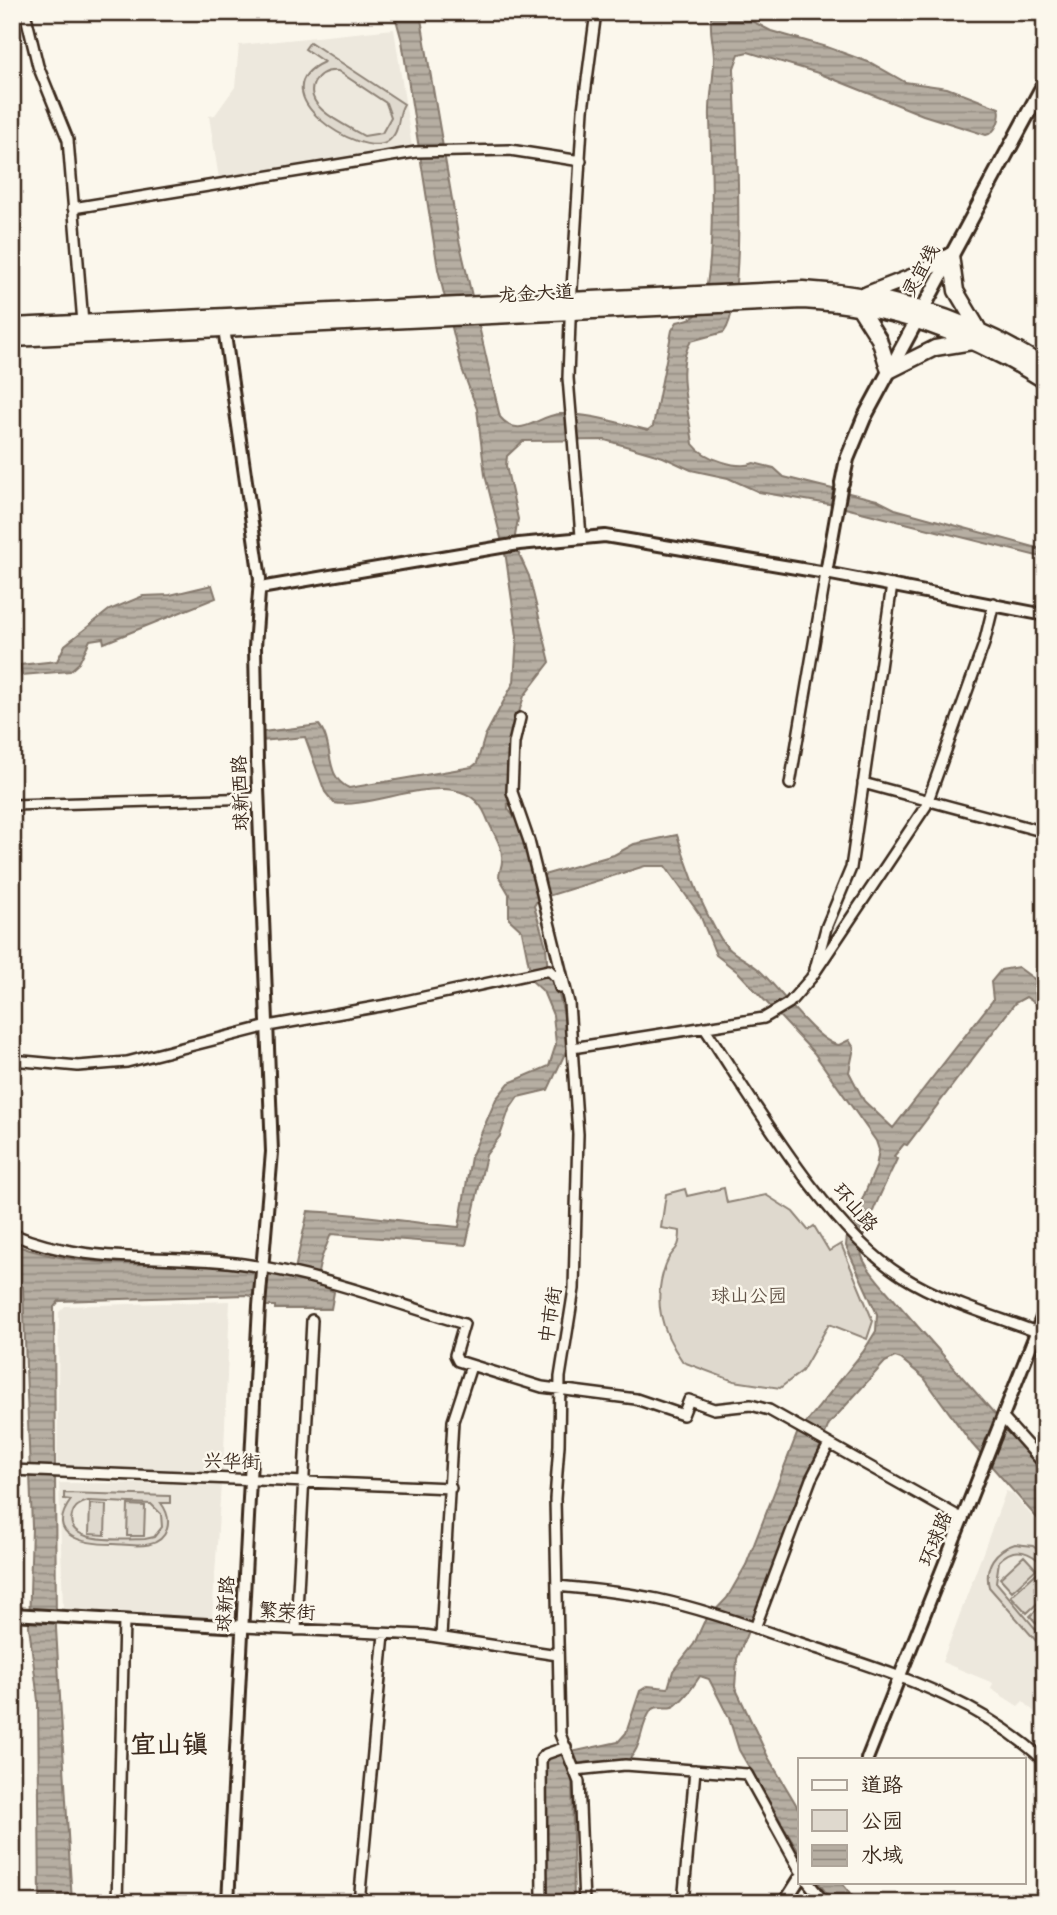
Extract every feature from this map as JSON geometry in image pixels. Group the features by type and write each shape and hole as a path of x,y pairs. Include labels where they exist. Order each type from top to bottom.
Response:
{"main road":[{"name":"灵宜线","path":"842,483 852,444 889,370 951,254 996,178 1045,82"},
{"path":"951,254 959,300 979,337 935,348 889,370 879,339 861,300 916,275 951,254"},
{"name":"龙金大道","path":"12,339 223,322 697,299 742,297 803,301 861,300 919,314 1045,367"},
{"name":"龙金大道","path":"12,326 223,322"},
{"name":"龙金大道","path":"979,337 1045,381"}],"street":[{"path":"25,12 38,66 66,131 83,323"},
{"path":"580,537 570,412 571,305 585,79 596,12"},
{"path":"73,208 416,152 510,150 580,161"},
{"name":"球新西路","path":"223,322 260,588 255,647 258,798 272,1161 259,1307"},
{"path":"790,784 842,483"},
{"path":"260,588 519,544 580,537 633,539 994,603 1045,615"},
{"path":"814,974 826,928 849,874 892,585"},
{"path":"572,1048 774,1013 789,1003 814,974 929,800 984,644 994,603"},
{"path":"520,718 514,743 512,792 538,877 569,1003 569,1020"},
{"path":"863,783 1045,832"},
{"path":"12,805 258,798"},
{"path":"12,1060 78,1066 109,1064 268,1026 392,1004 549,970 557,978 569,1020"},
{"name":"中市街","path":"569,1020 578,1134 578,1219 575,1289 559,1389 555,1499 560,1734 575,1769 581,1801 584,1903"},
{"name":"环山路","path":"704,1027 767,1122 845,1227 866,1248 898,1274 919,1286 1041,1333"},
{"path":"12,1234 41,1245 83,1255 211,1260 291,1273 320,1281 464,1324 455,1355 458,1361 529,1384 636,1399 683,1415 689,1400 714,1409 751,1405 769,1410 963,1519"},
{"name":"球新路","path":"228,1903 259,1307"},
{"name":"环球路","path":"867,1758 1002,1419 1041,1333 1045,1310"},
{"path":"296,1630 312,1320"},
{"path":"441,1637 453,1421 471,1366"},
{"path":"1002,1419 1045,1465"},
{"path":"754,1628 827,1443"},
{"name":"兴华街","path":"12,1470 451,1488"},
{"path":"557,1586 637,1595 704,1612 900,1678 973,1707 1018,1737 1045,1761"},
{"name":"繁荣街","path":"12,1614 441,1637 558,1655"},
{"path":"117,1903 124,1621"},
{"path":"359,1903 375,1753 383,1634"},
{"path":"542,1903 541,1759 546,1754 566,1749"},
{"path":"575,1769 625,1765 747,1774 798,1866"},
{"path":"683,1903 695,1770"},
{"path":"784,1903 798,1881"},
{"path":"810,1884 825,1903"}],"shaded area":[{"path":"394,29 412,147 219,179 209,116 215,115 235,87 239,45"},
{"path":"230,1301 223,1475 57,1466 59,1312 65,1306"},
{"path":"12,1350 20,1350 21,1462 12,1462"},
{"path":"59,1483 221,1484 212,1620 63,1609"},
{"path":"1006,1491 1012,1493 1045,1531 1045,1722 1023,1701 1018,1706 991,1689 993,1683 942,1662"}],"green space":[{"path":"310,42 404,104 392,138 374,145 356,141 320,120 307,105 302,90 306,75 324,62 305,49","holes":["338,71 386,103 391,117 382,133 364,136 328,115 314,100 312,92 314,83 321,75"]},
{"name":"球山公园","path":"724,1188 727,1203 766,1195 793,1212 808,1230 814,1226 829,1251 841,1244 873,1321 867,1339 829,1324 802,1371 780,1388 734,1381 683,1362 664,1327 659,1303 662,1277 680,1238 680,1231 661,1228 666,1194 685,1189 687,1196"},
{"path":"64,1493 170,1496 170,1503 161,1503 167,1515 167,1529 158,1541 152,1544 103,1544 81,1540 65,1531 62,1523 71,1500 64,1499","holes":["88,1501 151,1504 161,1514 162,1527 154,1537 99,1539 78,1532 72,1525 74,1509"]},
{"path":"90,1504 106,1505 105,1535 89,1534"},
{"path":"128,1505 145,1506 144,1536 127,1536"},
{"path":"1015,1544 1033,1546 1045,1556 1045,1566 1029,1554 1017,1551 999,1561 996,1582 1045,1640 1045,1651 989,1587 988,1572 993,1560 1002,1550"},
{"path":"1024,1556 1036,1569 1012,1591 1000,1578"},
{"path":"1041,1569 1045,1573 1045,1596 1027,1613 1011,1596"},
{"path":"1045,1602 1045,1633 1030,1616"}],"water":[{"path":"394,12 420,13 459,240 500,417 515,427 560,414 593,417 648,430 653,426 672,330 677,322 697,314 704,299 708,277 712,220 712,12 746,12 750,20 771,31 871,63 905,82 947,88 999,108 997,124 990,134 986,135 923,115 818,73 748,52 739,54 734,68 738,164 736,285 731,314 724,332 691,341 684,364 684,391 693,444 713,458 731,464 754,463 774,468 784,477 877,500 895,509 1045,550 1045,558 829,504 759,492 728,478 691,470 663,457 605,440 523,441 507,456 506,466 518,519 515,536 518,552 529,576 550,662 524,696 511,739 507,779 508,809 518,822 529,852 533,878 614,855 634,844 677,835 701,901 724,944 758,969 819,1035 839,1045 849,1040 854,1048 849,1072 864,1101 893,1128 993,1000 991,982 1001,970 1018,967 1045,987 1045,1010 1026,997 1015,1003 907,1145 904,1144 894,1156 897,1159 864,1236 862,1256 868,1269 1045,1471 1045,1527 972,1444 924,1378 901,1359 895,1357 885,1362 829,1424 737,1659 735,1687 768,1757 798,1808 798,1851 739,1750 729,1718 709,1679 700,1676 676,1705 656,1708 650,1712 638,1745 626,1762 586,1762 572,1766 574,1903 545,1903 545,1761 553,1756 618,1742 626,1733 640,1691 648,1686 668,1688 673,1671 694,1644 704,1622 727,1598 746,1565 797,1434 863,1352 876,1331 877,1314 846,1246 847,1235 876,1167 879,1150 876,1141 814,1053 739,973 716,955 700,915 665,866 645,866 538,899 534,906 546,946 548,974 556,984 564,1014 567,1049 548,1090 518,1097 509,1110 500,1136 486,1155 466,1245 331,1234 316,1282 334,1292 331,1309 275,1309 275,1306 266,1306 266,1298 246,1295 59,1301 54,1307 56,1628 72,1903 40,1903 38,1701 29,1626 32,1527 23,1287 12,1276 12,1244 72,1259 131,1264 220,1266 293,1278 308,1211 459,1227 471,1157 496,1099 509,1083 549,1066 556,1044 553,1015 543,991 532,981 522,931 509,919 509,894 499,877 502,855 499,844 475,799 459,791 439,789 352,804 334,803 325,792 305,737 262,741 263,732 319,725 327,741 332,768 341,783 349,788 472,767 477,763 485,736 514,682 517,636 506,558 485,475 477,409 462,369 438,269 402,41"},
{"path":"212,585 216,598 104,643 103,638 90,640 79,663 70,671 22,675 20,665 57,661 65,645 109,610 143,596 170,595"},
{"path":"820,1884 843,1884 858,1903 834,1903"}],"district":[{"name":"宜山镇","path":"169,1745"}]}
